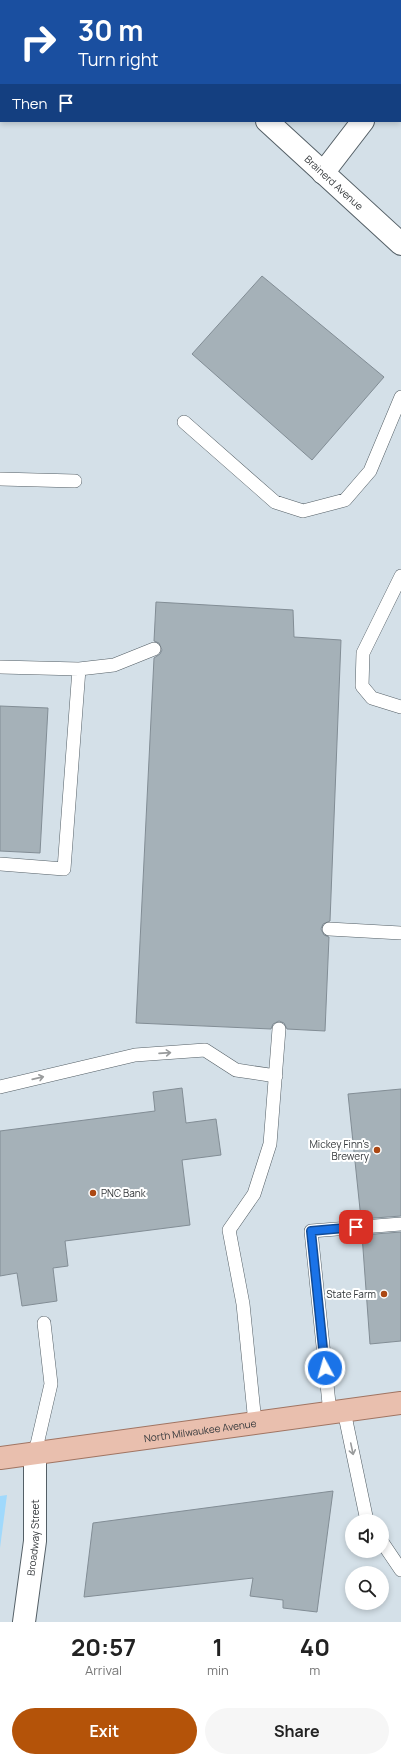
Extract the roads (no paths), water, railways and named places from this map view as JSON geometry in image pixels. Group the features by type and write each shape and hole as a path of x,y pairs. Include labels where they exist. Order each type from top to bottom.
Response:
{"main road":[{"name":"North Milwaukee Avenue","path":"0,1458 401,1403"}],"street":[{"name":"Brainerd Avenue","path":"268,122 401,244"},
{"path":"323,173 362,122"},
{"name":"Broadway Street","path":"24,1622 35,1542 36,1453"}],"lane":[{"path":"184,422 275,502 303,510 345,500 370,471 401,398"},
{"path":"0,479 76,480"},
{"path":"401,576 363,653 362,686 372,698 401,707"},
{"path":"0,667 79,669 114,665 154,649"},
{"path":"0,864 64,869 79,669"},
{"path":"329,929 401,933"},
{"path":"255,1423 243,1304 229,1230 254,1194 270,1144 279,1029"},
{"path":"0,1087 136,1055 204,1050 236,1070 276,1076"},
{"path":"365,1514 337,1412 311,1231 401,1224"},
{"path":"36,1453 51,1384 44,1323"},
{"path":"389,1552 401,1570"}],"place":[{"name":"Mickey Finn's Brewery","path":"377,1150"},
{"name":"PNC Bank","path":"93,1193"},
{"name":"State Farm","path":"384,1294"}]}
